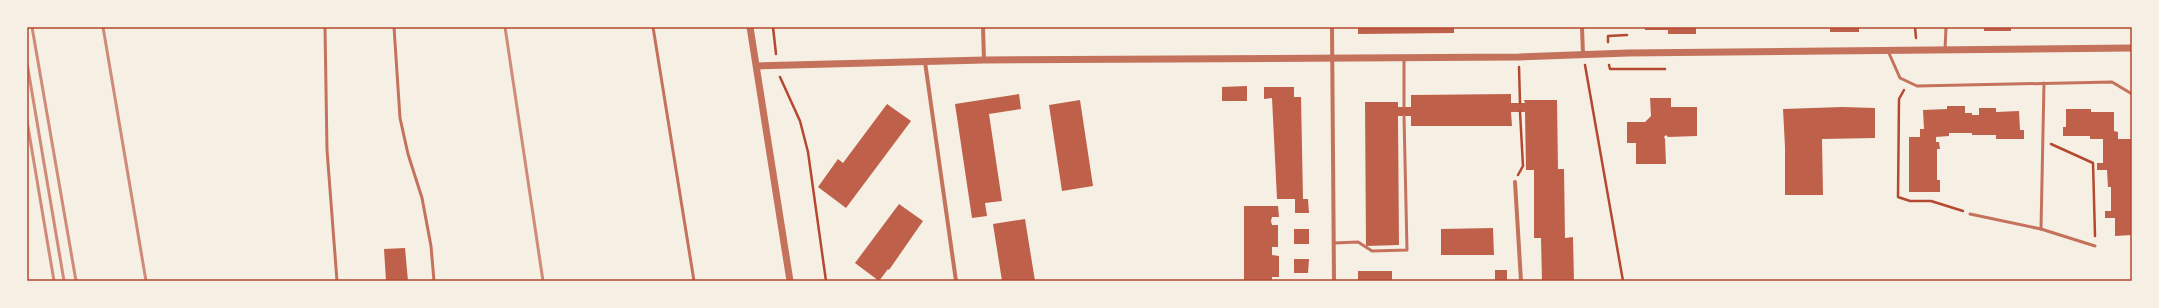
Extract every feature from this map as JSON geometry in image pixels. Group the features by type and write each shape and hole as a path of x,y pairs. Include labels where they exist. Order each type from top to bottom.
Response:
{"street":[{"path":"750,27 790,281"},
{"path":"983,27 984,60"},
{"path":"1332,27 1334,281"},
{"path":"1582,27 1583,54"},
{"path":"757,66 984,60 1519,57 1583,54 2132,48"},
{"path":"925,62 956,281"},
{"path":"1515,182 1521,281"}],"lane":[{"path":"325,27 327,150 337,281"},
{"path":"394,27 400,118 408,154 422,198 431,246 434,281"},
{"path":"653,27 694,281"},
{"path":"1945,50 1946,27"},
{"path":"1888,51 1900,78 1917,86 2112,82 2132,94"},
{"path":"1404,57 1404,107"},
{"path":"2041,230 2044,83"},
{"path":"1334,243 1358,242 1372,251 1407,250 1404,116"},
{"path":"1970,214 2041,230 2095,246"}],"path":[{"path":"773,27 777,66 800,121 808,152 826,281"},
{"path":"1583,54 1623,281"},
{"path":"1519,57 1520,103"},
{"path":"1907,82 1899,99 1898,197 1910,201 1931,201 1970,214"},
{"path":"1515,182 1523,166 1520,112"},
{"path":"2043,143 2055,145 2093,163 2095,246"}],"building":[{"path":"1358,27 1454,27 1454,33 1358,34"},
{"path":"1645,27 1696,27 1696,34 1668,34 1668,30 1645,30"},
{"path":"1830,27 1859,27 1859,32 1830,32"},
{"path":"1984,27 2011,27 2011,31 1984,31"},
{"path":"1247,86 1247,101 1222,101 1222,87"},
{"path":"1264,87 1294,87 1294,97 1301,97 1303,199 1308,199 1309,213 1295,213 1295,199 1277,199 1272,98 1264,99"},
{"path":"1019,94 1021,109 989,114 1002,201 985,203 987,216 972,218 955,104"},
{"path":"1511,94 1511,103 1525,103 1524,100 1557,100 1558,169 1564,169 1565,238 1573,237 1574,281 1542,281 1541,238 1534,238 1534,170 1526,170 1525,112 1511,112 1512,126 1411,126 1411,116 1398,116 1399,245 1366,246 1365,102 1398,102 1398,107 1411,107 1411,95"},
{"path":"1650,98 1671,98 1671,107 1697,107 1697,136 1668,137 1666,135 1664,137 1666,164 1636,164 1636,143 1627,143 1627,122 1645,122 1651,116"},
{"path":"1080,100 1093,186 1062,191 1049,105"},
{"path":"887,104 911,121 846,208 818,187 838,159 843,163"},
{"path":"1947,106 1965,106 1965,113 1972,113 1972,115 1979,115 1979,108 1996,108 1996,112 2019,111 2020,130 2024,130 2024,139 1996,139 1996,135 1972,135 1972,133 1949,133 1949,136 1936,137 1936,142 1939,142 1940,149 1937,149 1937,180 1940,180 1940,192 1909,192 1909,137 1920,137 1920,129 1924,129 1923,110 1947,109"},
{"path":"1842,107 1875,108 1875,138 1822,139 1823,195 1785,195 1783,109"},
{"path":"2066,109 2091,109 2091,112 2114,112 2114,131 2118,132 2118,139 2132,139 2132,235 2115,236 2115,218 2105,218 2105,211 2111,211 2111,187 2108,187 2107,170 2097,170 2097,163 2103,163 2103,139 2090,139 2090,136 2063,136 2063,127 2066,127"},
{"path":"899,204 923,221 889,270 888,269 879,281 855,263"},
{"path":"1244,206 1278,206 1279,217 1272,217 1271,221 1272,225 1278,225 1278,247 1272,247 1272,255 1279,256 1279,277 1272,277 1272,281 1244,281"},
{"path":"1025,219 1035,281 1002,281 993,224"},
{"path":"1493,228 1494,255 1441,255 1441,229"},
{"path":"1294,229 1309,229 1309,244 1294,244"},
{"path":"405,248 408,281 386,281 384,249"},
{"path":"1294,259 1309,259 1308,273 1294,273"},
{"path":"1495,270 1507,270 1507,281 1495,281"},
{"path":"1358,271 1392,271 1392,281 1358,281"}],"railway":[{"path":"32,27 76,281"},
{"path":"103,27 146,281"},
{"path":"505,27 543,281"},
{"path":"27,63 64,281"},
{"path":"27,121 54,281"}]}
